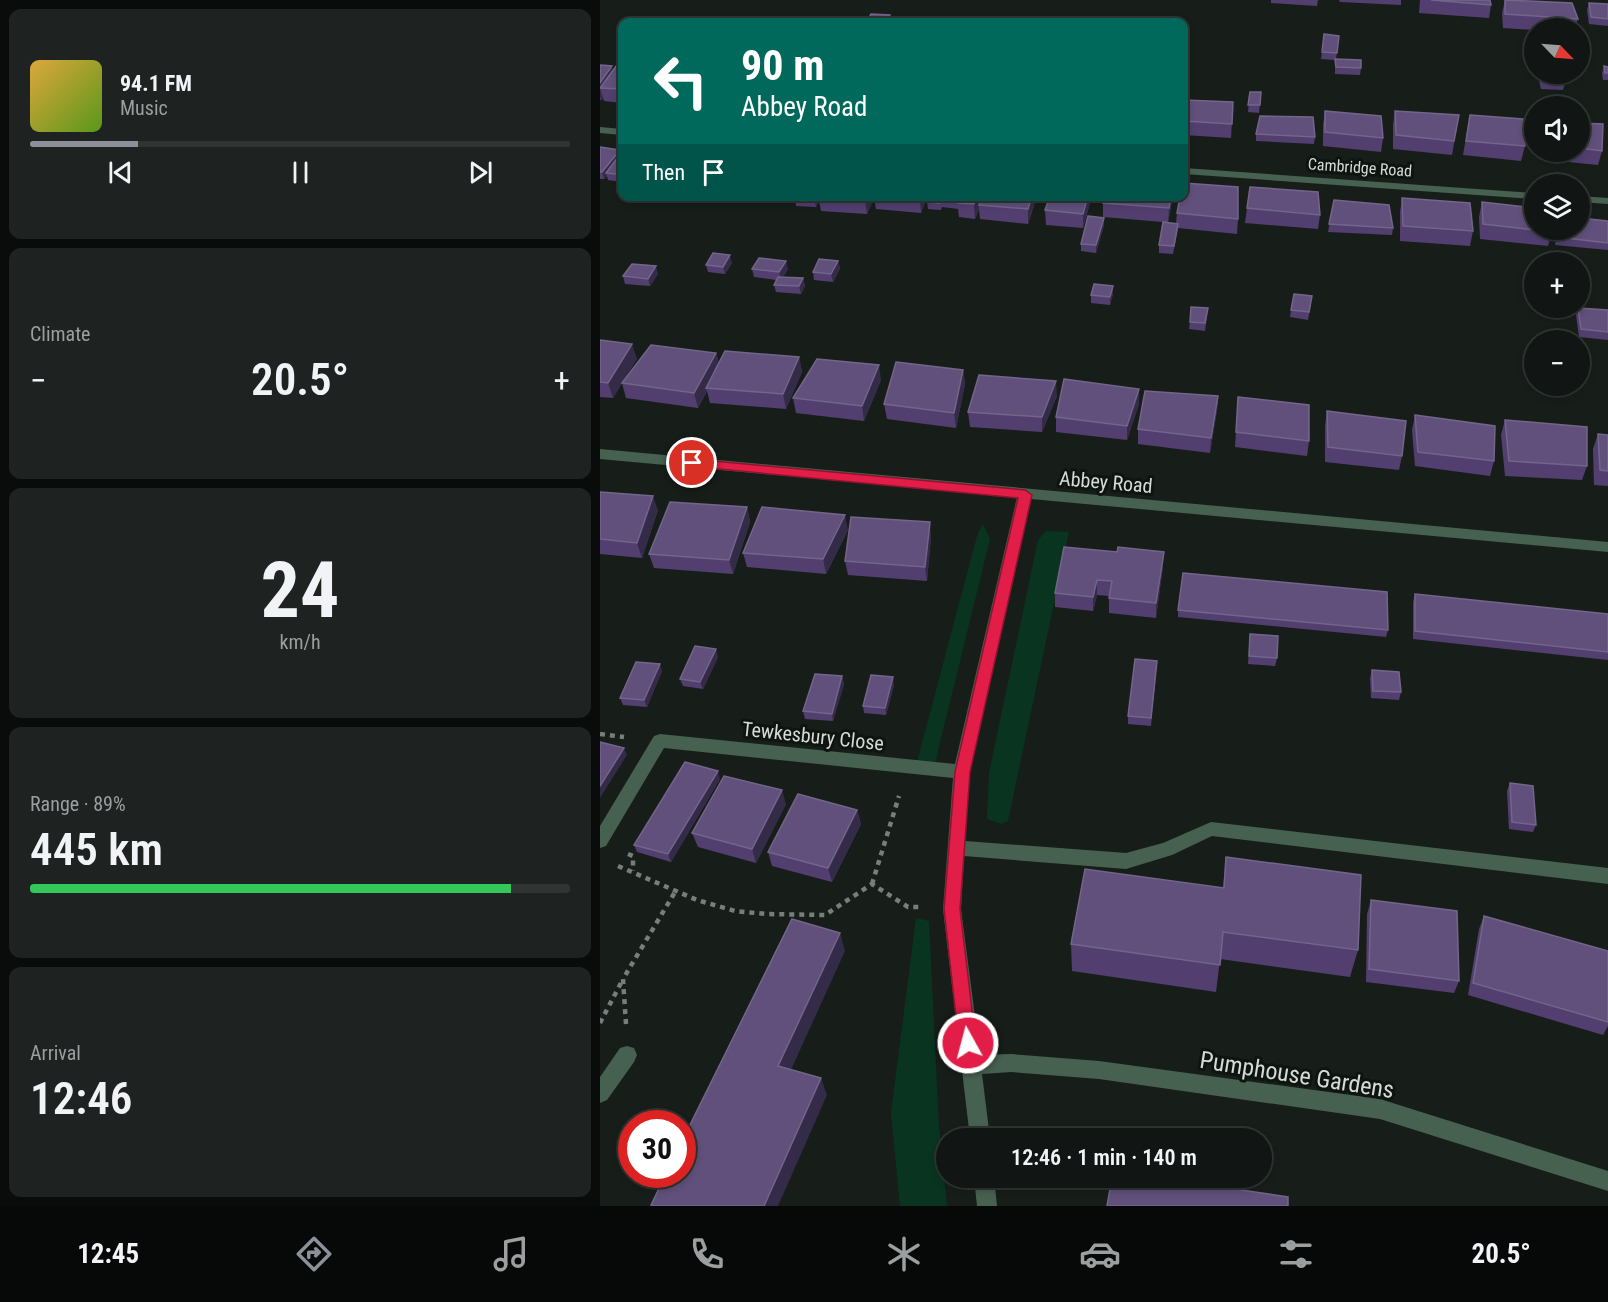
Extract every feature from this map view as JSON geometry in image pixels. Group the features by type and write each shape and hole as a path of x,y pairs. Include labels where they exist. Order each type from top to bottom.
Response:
{"street":[{"path":"600,130 618,132"},
{"name":"Cambridge Road","path":"1188,171 1524,195"},
{"path":"1590,200 1608,201"},
{"name":"Abbey Road","path":"600,454 1608,548"},
{"path":"979,1128 952,909 956,848 962,772 1025,495"},
{"name":"Tewkesbury Close","path":"600,841 660,741 962,772"},
{"path":"956,848 1126,861 1166,850 1211,829 1608,876"},
{"path":"600,1093 627,1055"},
{"name":"Pumphouse Gardens","path":"970,1065 1011,1063 1099,1070 1380,1109 1608,1180"},
{"path":"985,1188 987,1206"}],"path":[{"path":"611,864 633,871 675,892 735,911 825,915 872,884 908,766"},
{"path":"872,884 908,907 952,909"},
{"path":"600,1023 623,979 675,892"},
{"path":"623,979 627,1055"}],"green space":[{"path":"983,524 990,539 935,763 917,762 977,536"},
{"path":"1046,531 1069,532 1008,821 1002,824 987,819 989,773 1038,540"},
{"path":"916,918 929,921 939,1128 936,1128 936,1188 945,1188 947,1206 900,1206 891,1113"}],"building":[{"path":"1431,0 1490,0 1491,5"},
{"path":"1505,0 1572,3 1578,18 1563,18 1505,14"},
{"path":"1589,3 1608,4 1608,19 1591,17"},
{"path":"871,14 890,15 888,18 869,18"},
{"path":"1324,34 1339,36 1337,53 1322,52"},
{"path":"1335,59 1361,60 1361,68 1336,67"},
{"path":"618,63 618,89 600,88"},
{"path":"600,65 612,66 600,83"},
{"path":"1250,92 1261,92 1260,105 1248,105"},
{"path":"1188,100 1233,102 1232,124 1188,121"},
{"path":"1325,111 1381,116 1383,138 1325,132"},
{"path":"1395,111 1459,115 1454,141 1396,135"},
{"path":"1470,115 1523,119 1524,146 1466,141"},
{"path":"1260,116 1313,117 1315,137 1256,134"},
{"path":"1590,123 1603,124 1602,151 1590,149"},
{"path":"600,147 618,150 618,152 600,172"},
{"path":"618,157 618,174 606,173"},
{"path":"1188,183 1238,187 1238,219 1177,213 1179,201 1188,201"},
{"path":"1250,187 1318,192 1320,215 1247,208"},
{"path":"1402,198 1470,203 1473,231 1403,226"},
{"path":"1334,200 1389,205 1393,228 1329,224"},
{"path":"959,201 975,201 974,204 958,203"},
{"path":"980,201 1030,201 1028,209 979,205"},
{"path":"1048,201 1087,201 1083,214 1045,210"},
{"path":"1104,201 1170,201 1169,208 1103,203"},
{"path":"1482,202 1524,207 1524,229 1483,224"},
{"path":"1088,216 1104,218 1096,245 1081,244"},
{"path":"1590,219 1608,221 1608,243 1582,240 1590,240"},
{"path":"1163,222 1178,224 1174,246 1159,245"},
{"path":"713,253 730,255 723,267 706,265"},
{"path":"759,258 786,261 779,272 752,269"},
{"path":"819,259 838,261 831,274 813,272"},
{"path":"632,264 656,266 648,279 623,276"},
{"path":"778,277 803,278 799,286 774,285"},
{"path":"1094,284 1113,286 1110,297 1091,295"},
{"path":"1294,294 1312,296 1309,312 1291,310"},
{"path":"1191,307 1208,308 1205,323 1190,322"},
{"path":"1590,309 1608,310 1608,332 1581,329 1579,318 1590,318"},
{"path":"600,340 632,344 608,383 600,382"},
{"path":"651,345 716,353 694,393 622,383"},
{"path":"725,351 799,357 783,394 706,388"},
{"path":"817,359 879,365 862,406 793,398"},
{"path":"896,362 963,370 954,413 884,404"},
{"path":"979,375 1056,381 1042,417 968,412"},
{"path":"1064,379 1139,389 1127,426 1056,417"},
{"path":"1145,391 1218,396 1211,438 1138,429"},
{"path":"1238,397 1309,405 1309,441 1236,432"},
{"path":"1327,411 1406,421 1402,456 1328,447"},
{"path":"1415,415 1495,426 1494,461 1418,452"},
{"path":"1505,420 1587,427 1587,466 1509,461"},
{"path":"1598,434 1608,435 1608,471 1600,470"},
{"path":"600,492 653,496 637,543 600,539"},
{"path":"670,502 747,507 729,560 649,554"},
{"path":"762,507 845,515 823,559 743,553"},
{"path":"851,517 930,522 925,567 845,561"},
{"path":"1064,547 1117,552 1118,547 1164,552 1156,603 1109,598 1112,581 1097,580 1093,597 1055,593"},
{"path":"1183,573 1387,592 1388,630 1178,610"},
{"path":"1415,594 1608,614 1608,652 1415,631"},
{"path":"1250,634 1278,636 1277,658 1249,656"},
{"path":"695,646 716,649 700,682 680,679"},
{"path":"1135,659 1157,661 1151,718 1128,716"},
{"path":"636,662 660,664 644,700 620,698"},
{"path":"1372,670 1399,672 1401,692 1373,691"},
{"path":"815,674 842,676 832,714 803,711"},
{"path":"871,675 893,677 885,708 863,706"},
{"path":"600,742 624,748 600,786"},
{"path":"685,762 718,771 668,854 634,845"},
{"path":"724,776 782,790 752,849 692,833"},
{"path":"1510,783 1533,786 1536,825 1512,822"},
{"path":"798,794 857,810 828,868 768,852"},
{"path":"1226,857 1361,875 1358,950 1223,932 1220,965 1071,944 1085,869 1224,888"},
{"path":"1371,900 1457,911 1459,981 1369,969"},
{"path":"1484,916 1608,951 1608,1022 1473,983"},
{"path":"792,919 840,933 778,1066 821,1078 764,1206 651,1205 659,1188 696,1188 696,1113"},
{"path":"1110,1188 1228,1188 1288,1197 1288,1206 1107,1206"}],"route":[{"path":"692,463 1025,495 962,772 952,909 968,1043"}]}
